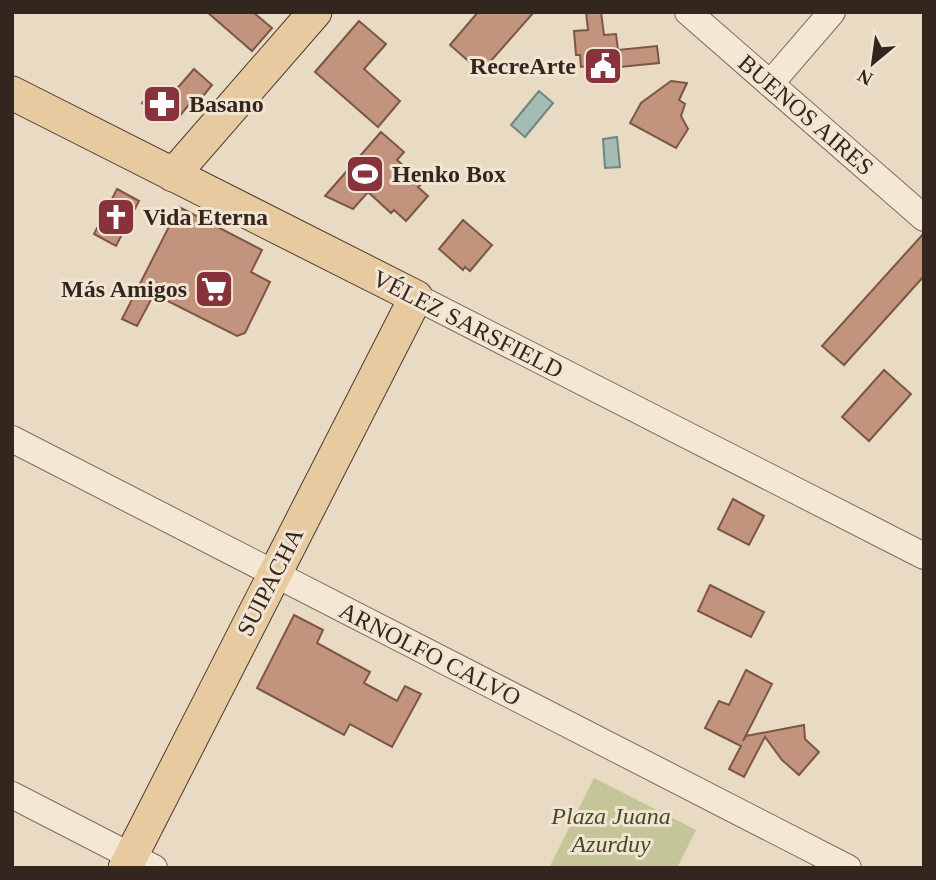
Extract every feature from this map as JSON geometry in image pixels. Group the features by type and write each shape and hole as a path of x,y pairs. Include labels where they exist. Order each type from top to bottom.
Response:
{"main road":[{"path":"173,176 315,12"},
{"name":"VÉLEZ SARSFIELD","path":"12,93 416,297"},
{"name":"SUIPACHA","path":"136,864 275,574 416,297"}],"street":[{"name":"BUENOS AIRES","path":"688,12 924,218"},
{"path":"770,84 832,12"},
{"name":"VÉLEZ SARSFIELD","path":"416,297 924,556"},
{"name":"ARNOLFO CALVO","path":"12,439 848,868"},
{"path":"12,795 136,864"}],"green space":[{"name":"Plaza Juana Azurduy","path":"594,778 696,830 677,868 549,868"}],"shaded area":[{"path":"539,91 553,103 525,137 511,125"},
{"path":"617,137 620,167 605,168 603,139"}],"building":[{"path":"207,12 253,12 272,28 252,51"},
{"path":"478,12 534,12 481,72 450,45"},
{"path":"586,12 601,12 604,35 616,34 618,50 657,46 659,63 581,67 580,55 576,55 574,31 588,30"},
{"path":"359,21 386,44 364,69 400,101 378,127 315,72"},
{"path":"194,69 212,85 195,106 191,102 178,118 166,120 142,103 154,89 167,100"},
{"path":"671,81 687,83 679,100 685,104 681,116 688,129 676,148 630,123 641,103"},
{"path":"381,132 404,152 397,160 423,183 418,187 428,196 406,221 394,210 391,213 368,192 353,209 325,196"},
{"name":"Vida Eterna","path":"117,189 139,201 116,246 94,234"},
{"path":"179,207 262,250 251,272 270,282 245,333 237,336 154,294 137,326 122,319"},
{"path":"463,220 492,245 470,271 465,267 463,270 439,249"},
{"path":"924,233 924,276 844,365 822,346"},
{"path":"884,370 911,394 869,441 842,417"},
{"path":"733,499 764,516 749,545 718,529"},
{"path":"710,585 764,612 751,637 698,611"},
{"path":"294,615 323,630 317,643 370,672 364,683 397,701 405,686 421,694 392,747 350,724 344,735 257,688"},
{"path":"746,670 772,684 743,741 746,736 804,725 805,739 819,752 799,775 782,760 765,737 744,777 729,769 741,746 705,728 719,701 729,705"}],"place":[{"name":"RecreArte","path":"603,66"},
{"name":"Basano","path":"162,104"},
{"name":"Henko Box","path":"365,174"},
{"name":"Vida Eterna","path":"116,217"},
{"name":"Más Amigos","path":"214,289"}]}
